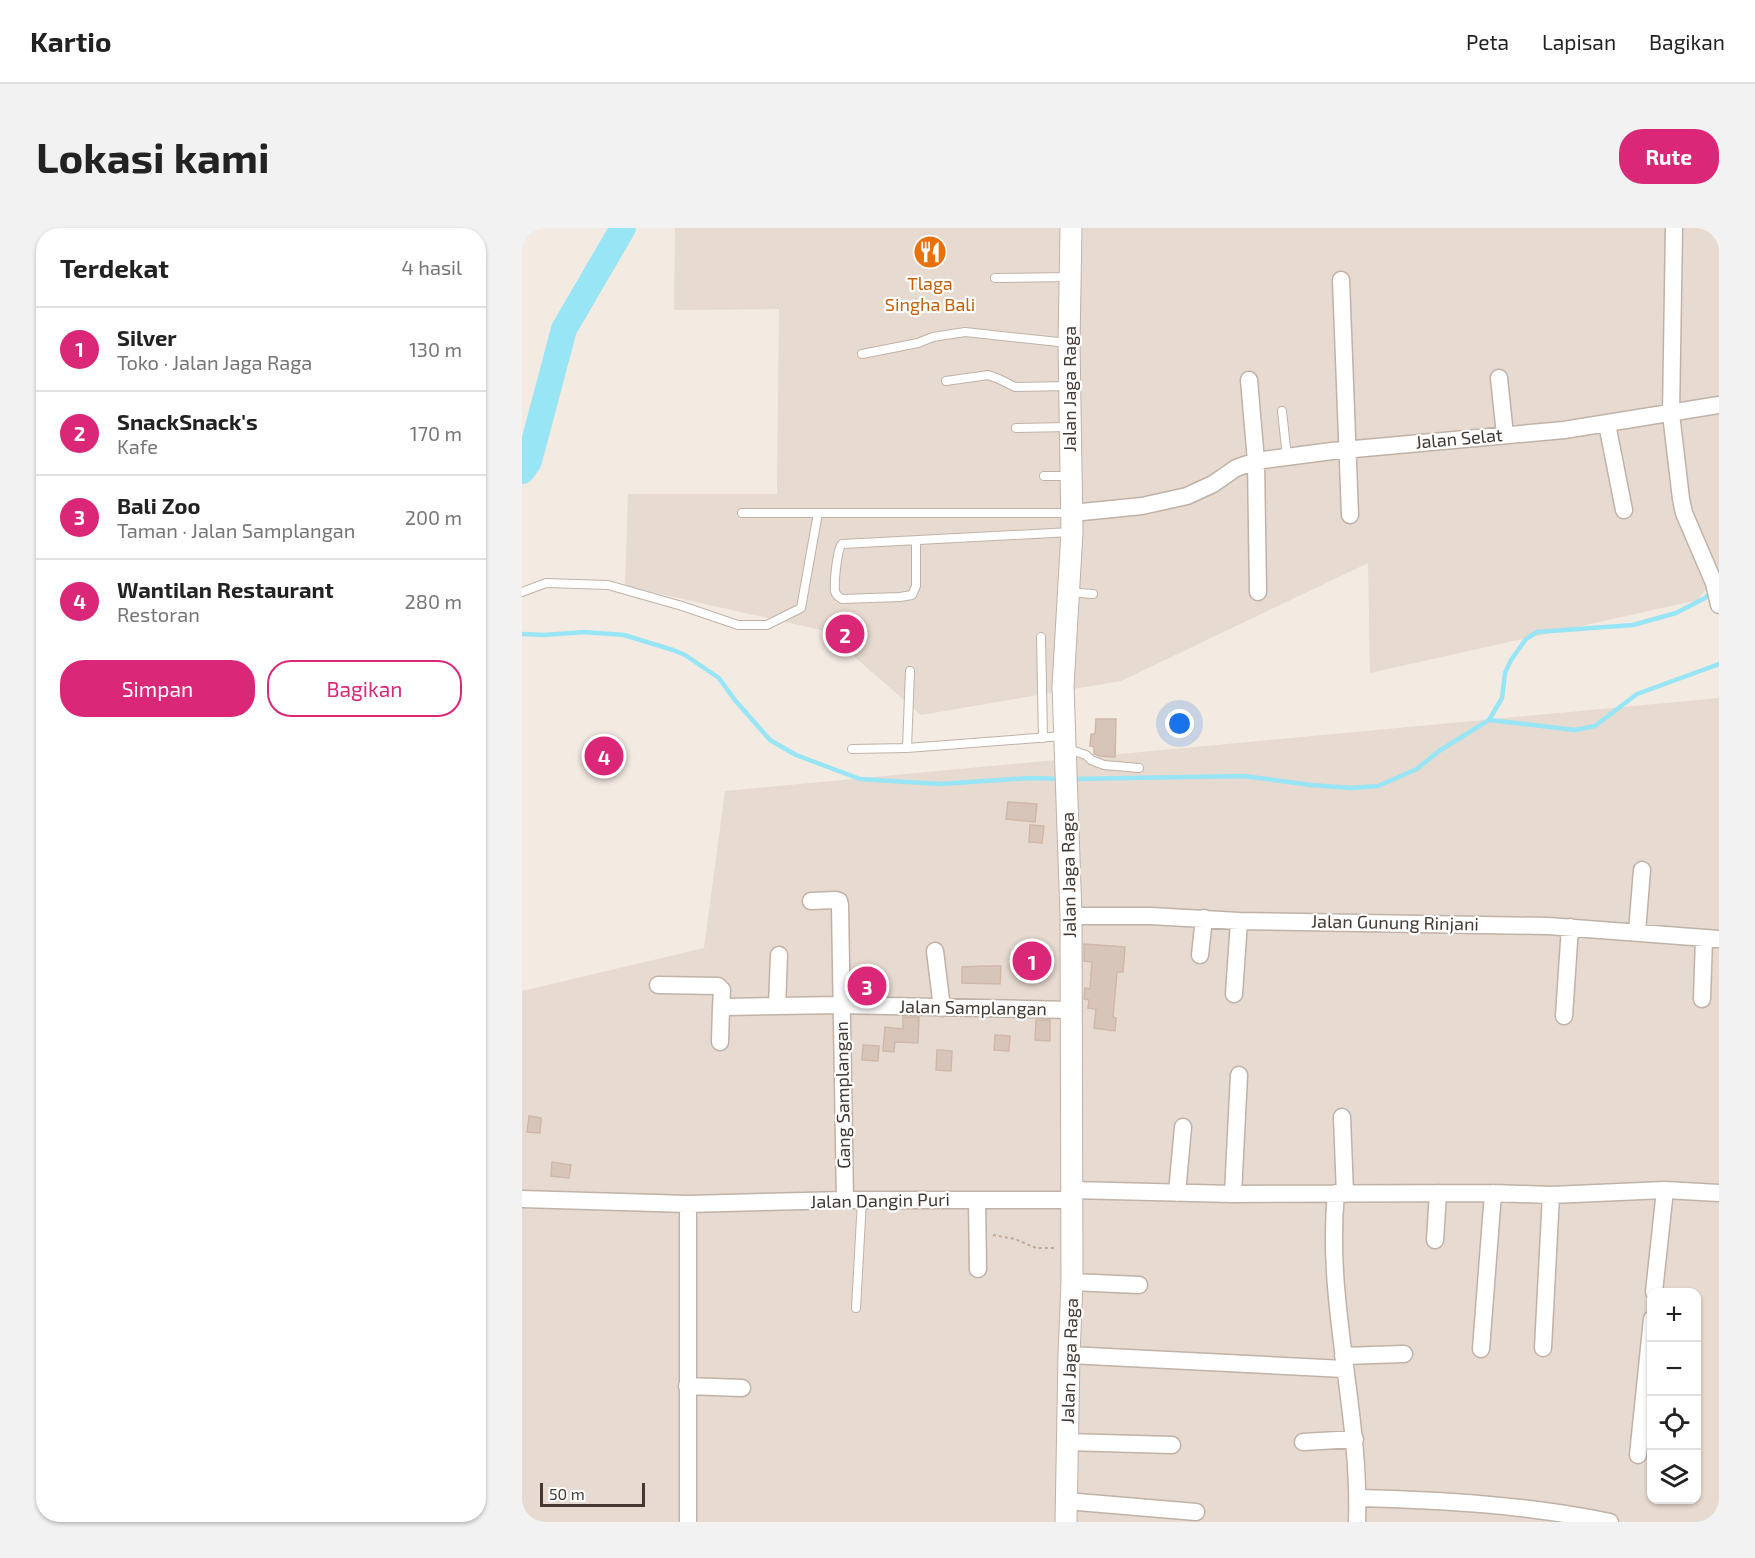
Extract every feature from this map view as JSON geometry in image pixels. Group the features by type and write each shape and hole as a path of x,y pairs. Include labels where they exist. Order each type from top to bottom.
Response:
{"street":[{"name":"Jalan Jaga Raga","path":"1066,1512 1072,1282 1071,916 1067,793 1059,745 1072,522 1069,386 1071,228"},
{"path":"1674,228 1671,414 1682,507 1714,583 1719,604"},
{"path":"1341,280 1350,515"},
{"path":"1499,378 1505,435"},
{"path":"1249,380 1256,461 1258,592"},
{"name":"Jalan Selat","path":"1072,522 1187,496 1213,484 1236,468 1256,461 1607,424 1719,405"},
{"path":"1607,424 1624,510"},
{"path":"1637,932 1642,870"},
{"name":"Gang Samplangan","path":"811,901 839,901 845,1200"},
{"name":"Jalan Gunung Rinjani","path":"1071,916 1204,918 1239,921 1495,924 1570,927 1711,939"},
{"path":"1200,955 1204,918"},
{"path":"1234,994 1239,921"},
{"path":"1563,1016 1570,927"},
{"path":"1702,999 1711,939"},
{"path":"935,951 942,1008"},
{"path":"777,1006 779,955"},
{"path":"658,985 718,986 722,990 720,1042"},
{"name":"Jalan Samplangan","path":"721,1008 840,1005 1070,1010"},
{"path":"1233,1194 1239,1075"},
{"path":"1342,1117 1340,1193 1333,1239 1344,1362 1355,1439 1357,1522"},
{"path":"1177,1193 1183,1127"},
{"path":"1655,1288 1665,1190"},
{"name":"Jalan Dangin Puri","path":"522,1199 688,1204 845,1200 976,1200 1177,1193 1551,1195 1665,1190 1719,1193"},
{"path":"1435,1240 1438,1193"},
{"path":"1481,1349 1493,1193"},
{"path":"1543,1348 1551,1195"},
{"path":"976,1200 978,1269"},
{"path":"688,1204 688,1522"},
{"path":"1072,1282 1139,1285"},
{"path":"1638,1455 1650,1342"},
{"path":"1069,1355 1344,1362 1404,1354"},
{"path":"687,1386 742,1388"},
{"path":"1304,1442 1355,1439"},
{"path":"1067,1442 1172,1445"},
{"path":"1358,1498 1430,1499 1503,1505 1567,1513 1610,1522"},
{"path":"1066,1512 1196,1512"}],"lane":[{"path":"995,278 1070,277"},
{"path":"862,354 965,332 1069,343"},
{"path":"946,381 988,375 1015,387 1069,386"},
{"path":"1282,411 1287,457"},
{"path":"1016,428 1070,427"},
{"path":"1044,476 1071,476"},
{"path":"742,513 818,513 1072,522"},
{"path":"522,592 546,583 608,585 738,625 767,624 801,608 818,513"},
{"path":"916,541 916,586 912,595 842,598 838,596 836,591 838,548 842,544 916,541 1072,522"},
{"path":"1068,592 1093,594"},
{"path":"1041,637 1059,745"},
{"path":"907,748 910,670"},
{"path":"852,749 1059,745 1086,754 1091,760 1104,765 1139,768"},
{"path":"856,1308 862,1200"}],"path":[{"path":"978,1232 1015,1239 1036,1248 1072,1247"}],"shaded area":[{"path":"675,228 1719,228 1719,571 1698,600 1370,673 1368,563 1121,681 921,715 825,631 625,586 628,494 777,494 779,309 674,310"},
{"path":"1719,698 1719,1522 522,1522 522,991 704,948 725,791"}],"building":[{"path":"1096,719 1116,719 1115,757 1094,754 1094,747 1090,746 1091,734 1095,734"},
{"path":"1008,802 1037,804 1035,822 1006,819"},
{"path":"1030,825 1044,826 1042,843 1029,842"},
{"path":"1084,944 1125,947 1123,972 1117,972 1113,1017 1116,1018 1115,1031 1094,1028 1096,1009 1088,1008 1089,1000 1084,999 1085,988 1090,989 1092,962 1084,961"},
{"path":"1001,966 1000,984 962,983 962,967"},
{"path":"903,1017 919,1017 918,1043 895,1042 894,1052 883,1051 885,1027 903,1029"},
{"path":"1036,1020 1050,1020 1050,1041 1035,1040"},
{"path":"995,1035 1010,1036 1009,1051 994,1050"},
{"path":"863,1045 879,1046 878,1061 862,1060"},
{"path":"937,1050 952,1051 951,1071 936,1070"},
{"path":"529,1116 541,1118 540,1133 527,1132"},
{"path":"552,1162 571,1165 569,1178 551,1176"}],"waterway":[{"path":"522,471 529,461 564,329 623,228"},
{"path":"1073,779 1244,776 1351,788 1378,786 1417,769 1439,751 1489,720 1502,698 1505,673 1511,660 1526,639 1537,632 1633,625 1676,613 1705,598 1712,591"},
{"path":"522,634 584,632 624,635 685,655 719,678 770,740 796,755 860,779 940,784 1030,778 1062,779"},
{"path":"1489,720 1575,730 1595,726 1637,694 1719,664"}],"place":[{"name":"Tlaga Singha Bali","path":"930,252"},
{"name":"SnackSnack's","path":"845,634"},
{"name":"Wantilan Restaurant","path":"604,756"},
{"name":"Silver","path":"1032,961"},
{"name":"Bali Zoo","path":"867,986"}]}
